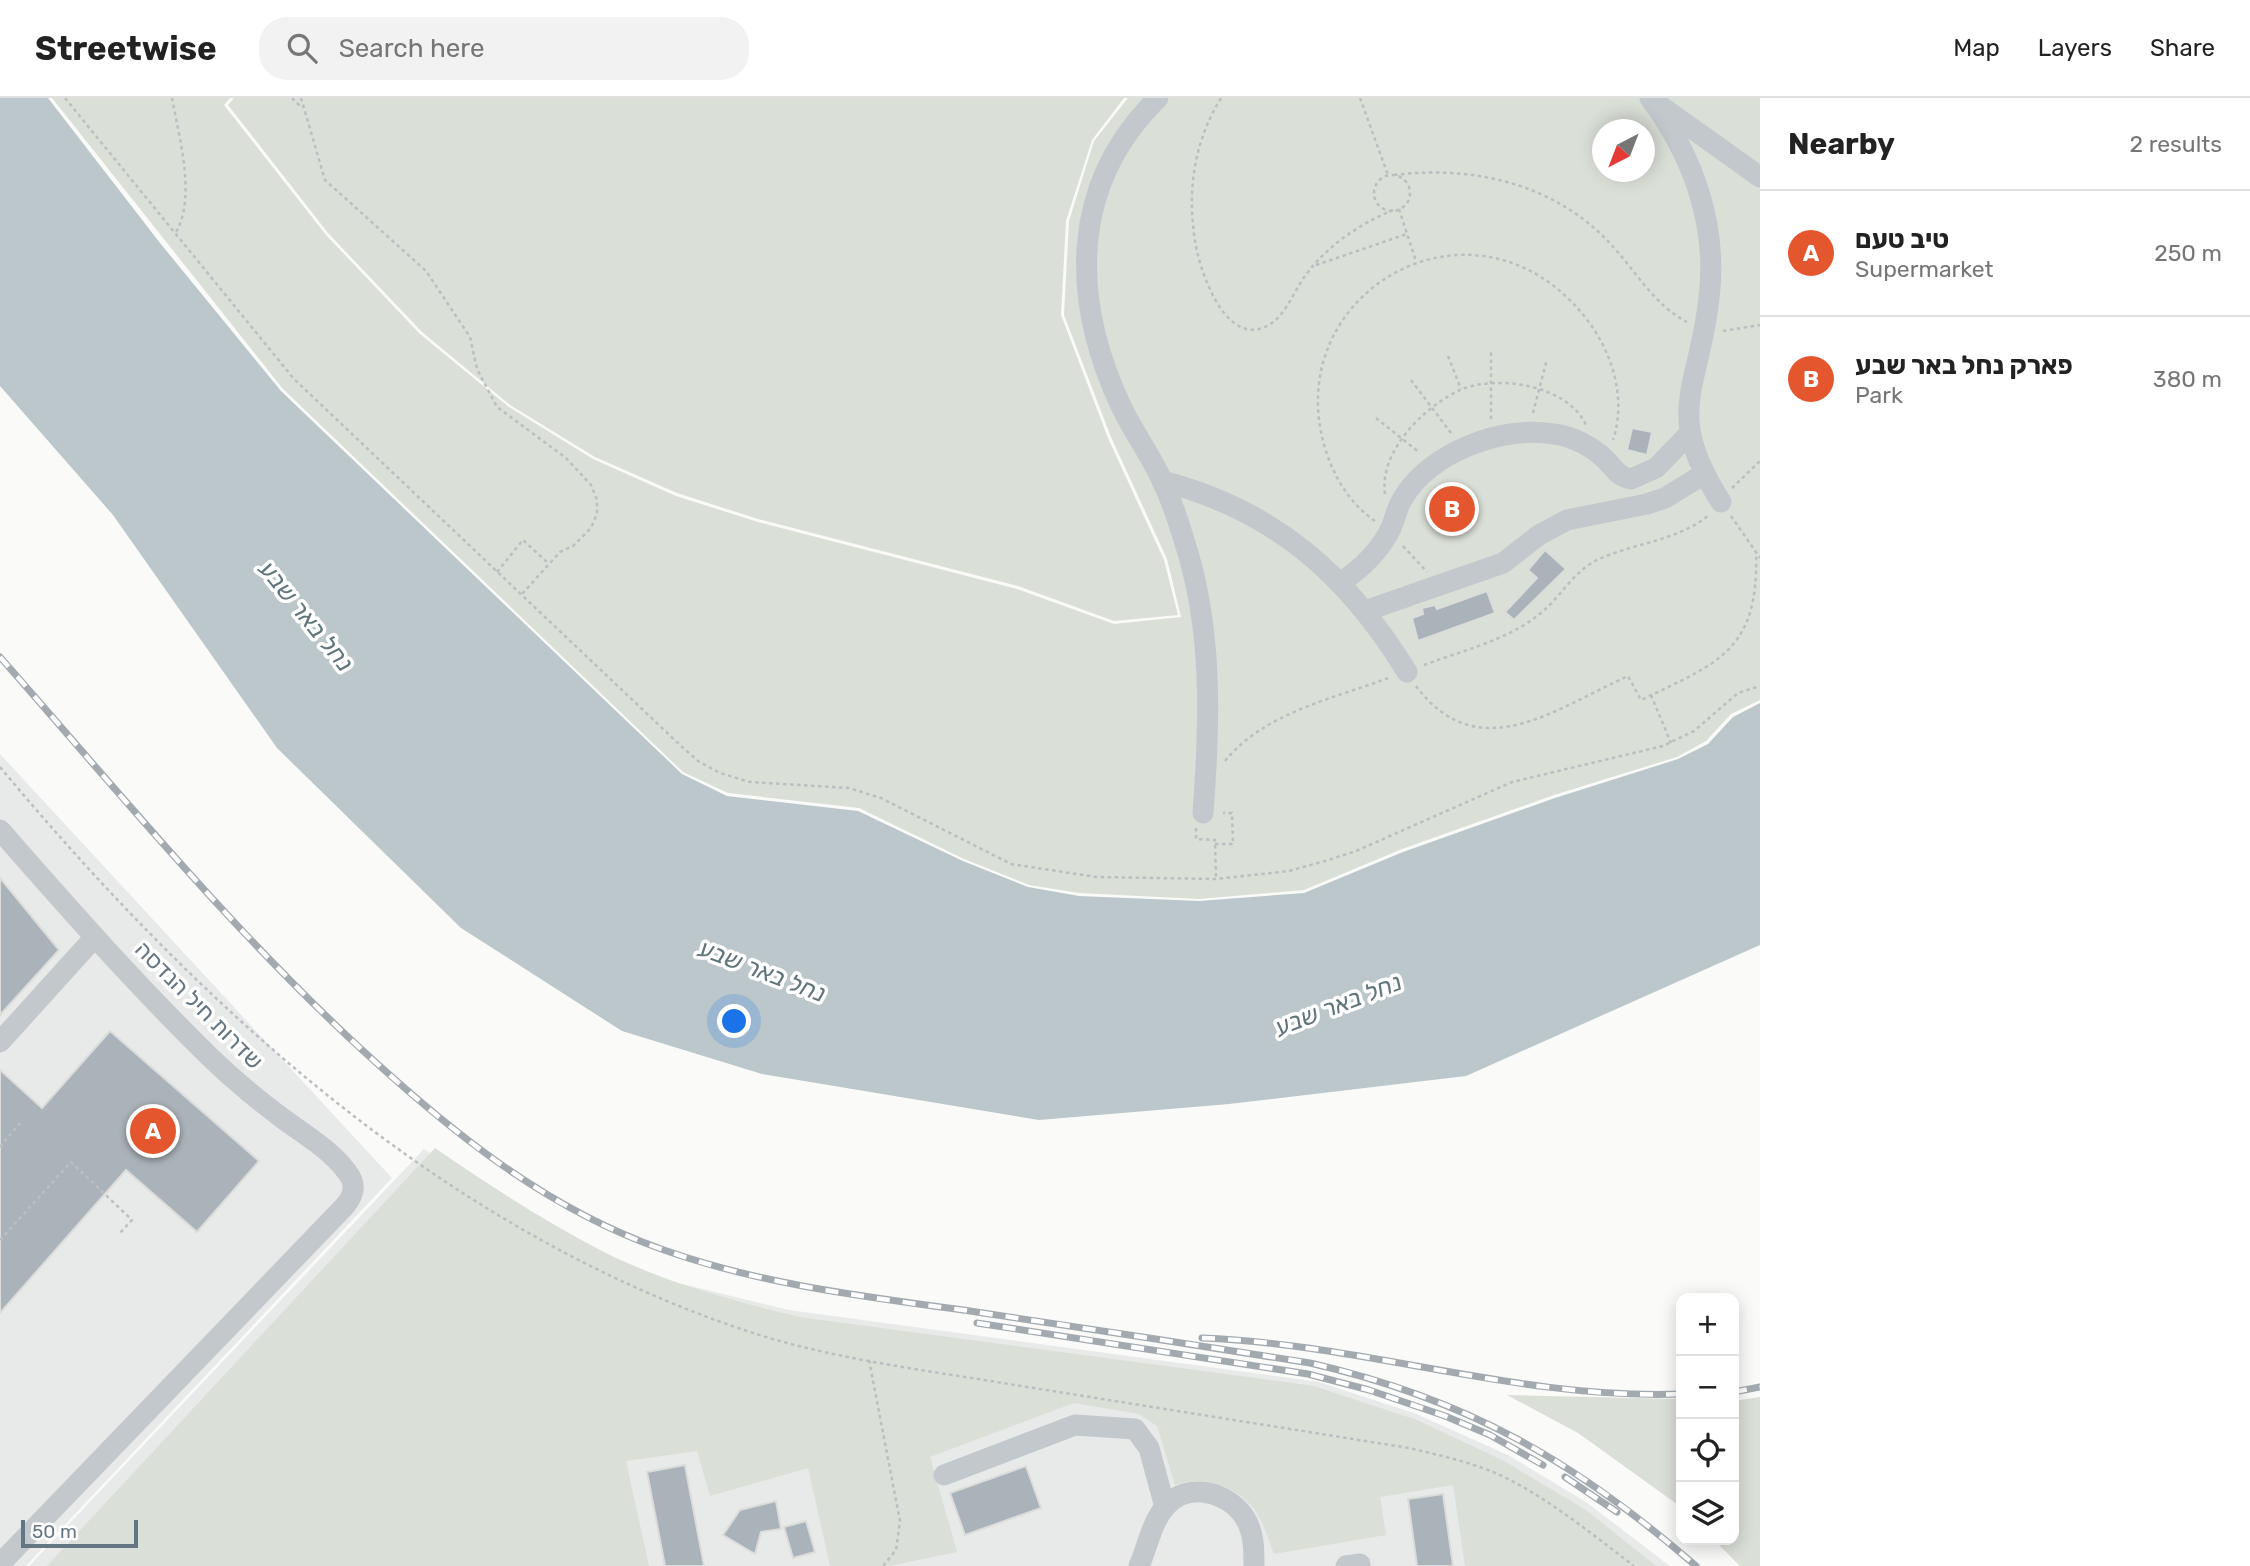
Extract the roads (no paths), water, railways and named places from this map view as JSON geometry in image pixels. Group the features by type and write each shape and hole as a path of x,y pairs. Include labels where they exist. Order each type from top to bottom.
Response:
{"street":[{"path":"1158,98 1140,116 1113,156 1094,200 1085,248 1086,299 1098,352 1121,408 1162,481 1194,576 1206,646 1208,714 1203,813"},
{"path":"1650,98 1760,177"},
{"path":"1650,98 1685,155 1705,211 1711,267 1706,328 1689,393 1689,434 1704,474 1721,502"},
{"path":"1340,583 1369,559 1390,530 1402,499 1436,466 1464,450 1490,439 1529,432 1556,434 1582,443 1606,460 1623,477 1638,478 1656,468 1689,434"},
{"path":"1365,611 1503,563 1539,535 1567,520 1665,498 1704,474"},
{"path":"1162,481 1212,496 1269,524 1296,542 1340,583 1365,611 1406,672"},
{"name":"שדרות חיל הנדסה","path":"0,830 94,937 214,1060 348,1172 353,1193 342,1209 0,1564"},
{"path":"0,1042 94,937"},
{"path":"944,1475 1075,1424 1135,1429 1149,1448 1165,1507"},
{"path":"1139,1566 1165,1507 1178,1496 1191,1492 1207,1492 1229,1500 1247,1520 1254,1547 1254,1566"}],"water":[{"name":"נחל באר שבע","path":"0,98 48,98 160,243 281,391 682,774 727,796 858,811 963,861 1028,887 1079,896 1199,901 1304,893 1403,852 1555,798 1678,759 1708,744 1733,717 1760,703 1760,945 1466,1076 1229,1104 1039,1120 762,1074 622,1031 461,928 277,748 113,515 0,386"}],"railway":[{"path":"0,657 219,906 312,1002 394,1079 465,1138 502,1165 579,1213 664,1250 777,1281 854,1295 1310,1363 1367,1378 1469,1415 1562,1465 1607,1495 1696,1566"},
{"path":"977,1323 1308,1374 1369,1390 1445,1416 1490,1435 1543,1465"},
{"path":"1202,1338 1322,1350 1561,1389 1621,1394 1676,1394"},
{"path":"1739,1391 1760,1387"},
{"path":"1565,1477 1617,1512"}],"place":[{"name":"פארק נחל באר שבע","path":"1452,509"},
{"name":"טיב טעם","path":"153,1131"}]}
